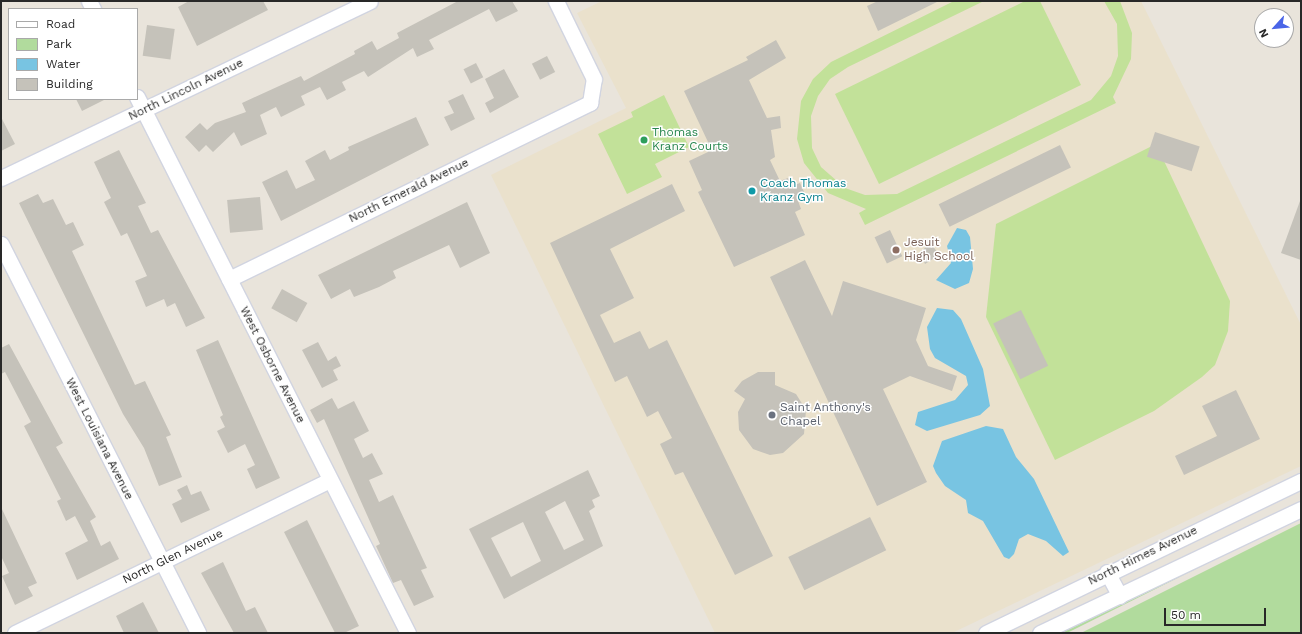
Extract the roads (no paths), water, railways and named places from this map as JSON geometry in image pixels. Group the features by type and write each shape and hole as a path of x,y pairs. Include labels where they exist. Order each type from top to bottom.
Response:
{"street":[{"name":"North Lincoln Avenue","path":"1,178 140,104 370,1"},
{"name":"North Emerald Avenue","path":"229,279 590,103 594,80 556,1"},
{"name":"West Osborne Avenue","path":"140,104 408,633"},
{"name":"West Louisiana Avenue","path":"1,244 198,633"},
{"name":"North Glen Avenue","path":"15,633 330,480"},
{"name":"North Himes Avenue","path":"986,633 1107,572 1301,481"},
{"path":"1268,497 1279,520"},
{"path":"1040,633 1301,510"},
{"path":"1107,572 1120,596"}],"water":[{"path":"957,228 966,230 970,237 973,269 969,283 955,289 936,280 951,263 947,246"},
{"path":"937,308 953,310 961,319 983,369 990,406 980,415 927,431 915,425 918,412 955,400 968,385 966,376 935,358 930,349 927,327"},
{"path":"986,426 1003,429 1016,457 1034,479 1069,552 1063,556 1046,541 1028,534 1019,539 1014,554 1009,559 1004,557 983,521 968,513 966,500 945,486 936,473 933,466 942,441"}],"place":[{"name":"Thomas Kranz Courts","path":"644,140"},
{"name":"Coach Thomas Kranz Gym","path":"752,191"},
{"name":"Jesuit High School","path":"896,250"},
{"name":"Saint Anthony's Chapel","path":"772,415"}]}
